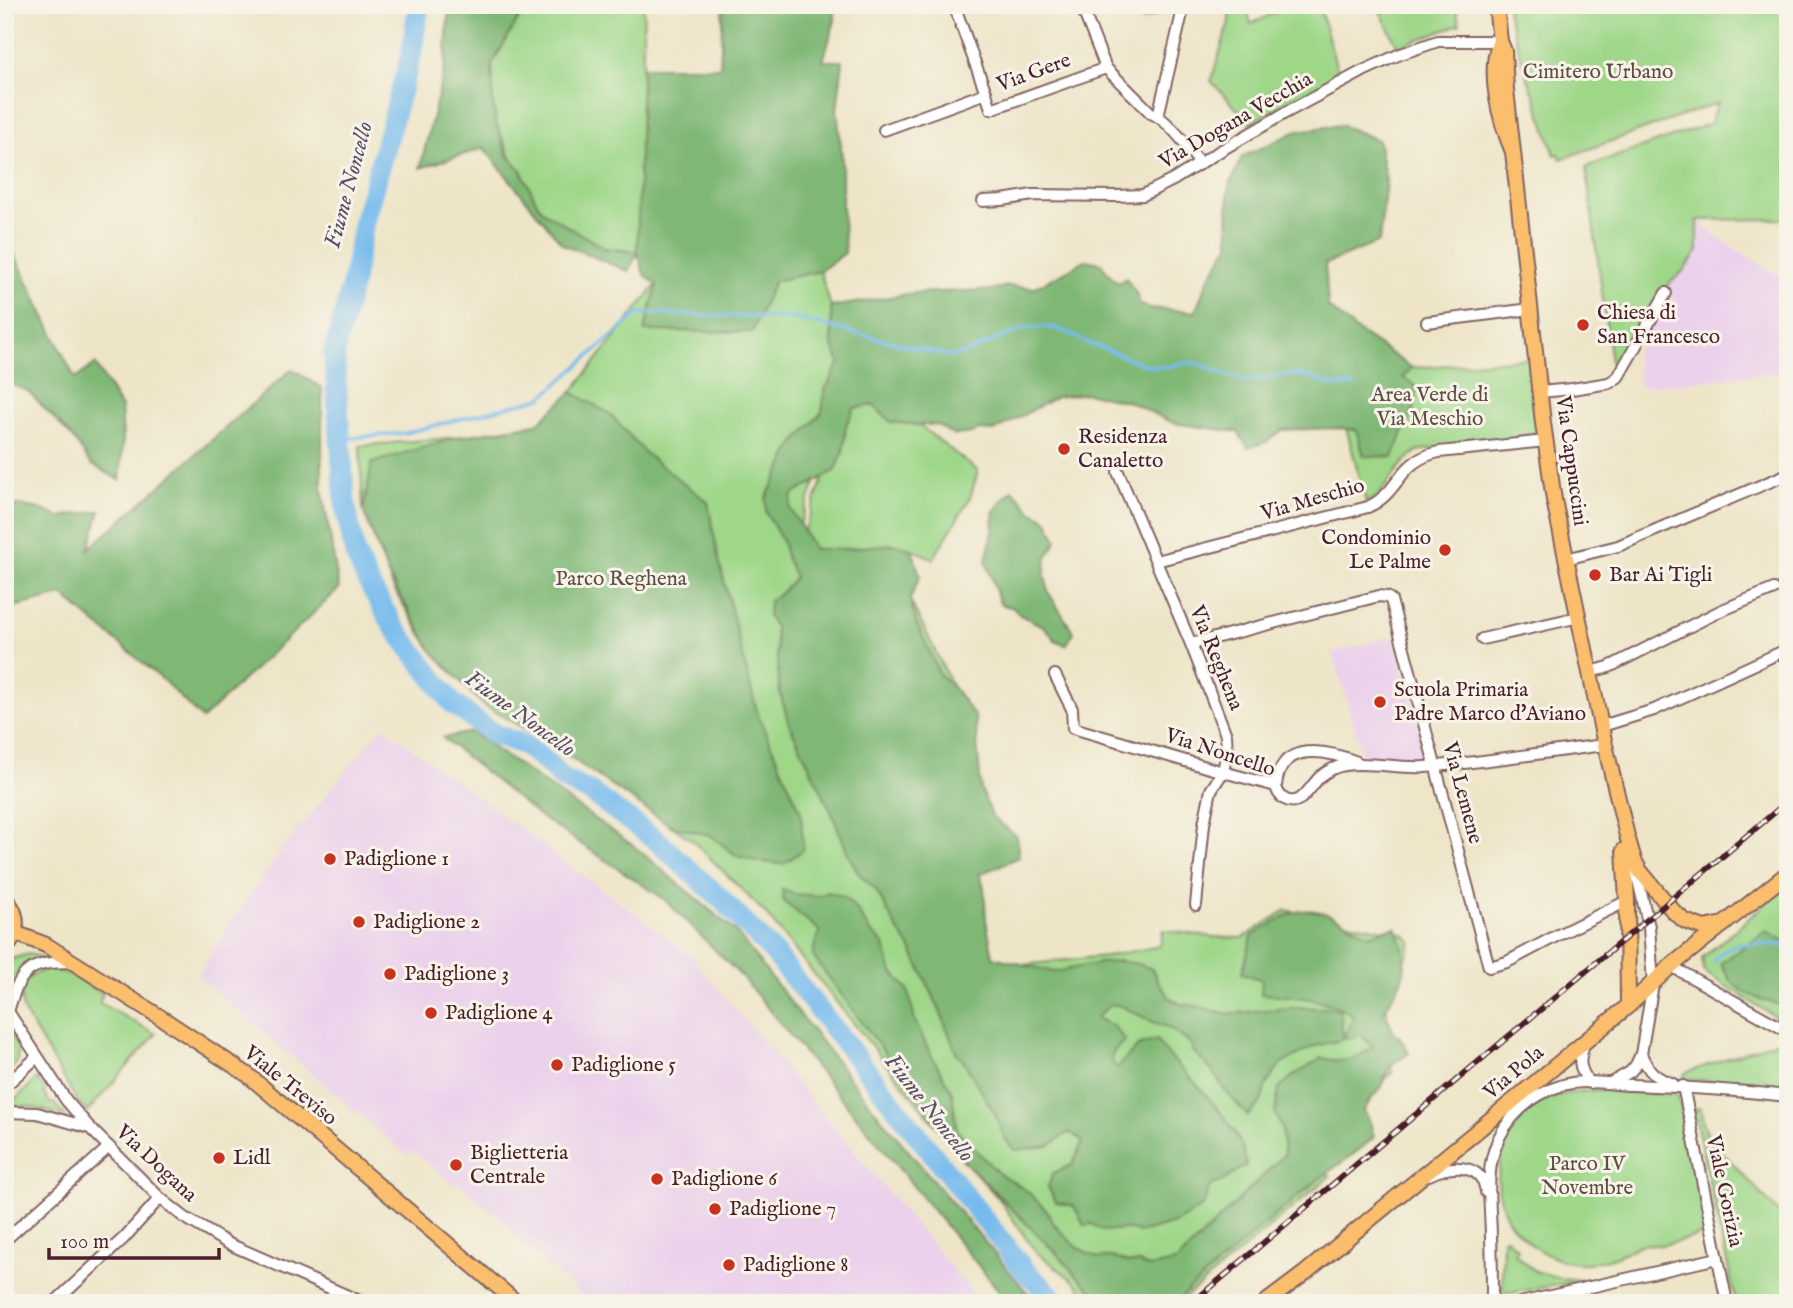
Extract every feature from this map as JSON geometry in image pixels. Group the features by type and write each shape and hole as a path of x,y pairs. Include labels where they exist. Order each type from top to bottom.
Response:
{"main road":[{"name":"Via Cappuccini","path":"1496,5 1500,41 1504,51 1513,152 1554,500 1605,745 1633,860 1674,912 1685,921 1704,928 1724,924"},
{"name":"Via Cappuccini","path":"1618,798 1626,862 1628,1006"},
{"name":"Via Pola","path":"1265,1303 1305,1273 1628,1006 1671,966 1788,873"},
{"path":"5,899 17,922 15,933 5,949"},
{"name":"Viale Treviso","path":"15,933 46,945 248,1075 517,1303"},
{"path":"1281,1303 1305,1273"}],"street":[{"name":"Via Gere","path":"954,5 991,109 1106,68"},
{"name":"Via Gere","path":"1081,5 1106,68 1151,113 1158,116 1189,148 1200,164"},
{"path":"1158,116 1184,5"},
{"name":"Via Dogana Vecchia","path":"983,201 1033,195 1143,195 1285,113 1398,55 1438,41 1500,41"},
{"name":"Via Gere","path":"884,130 986,93"},
{"path":"1540,392 1609,383 1618,377 1666,293"},
{"path":"1427,322 1531,309"},
{"name":"Via Meschio","path":"1156,561 1368,507 1381,499 1411,464 1425,455 1546,441"},
{"name":"Via Reghena","path":"1118,472 1191,644 1226,735 1227,751 1223,772 1211,790 1204,824 1196,905"},
{"path":"1566,559 1618,546 1788,474"},
{"path":"1590,672 1609,667 1720,611 1774,589"},
{"name":"Via Lemene","path":"1191,644 1379,596 1387,597 1391,600 1489,967 1507,962 1627,901"},
{"path":"1482,639 1578,617"},
{"path":"1602,726 1654,710 1788,649"},
{"name":"Via Noncello","path":"1055,675 1072,709 1073,728 1276,786 1278,793 1287,801 1295,802 1303,797 1321,776 1338,766 1359,763 1407,767 1435,766 1605,745"},
{"path":"1276,786 1280,768 1301,752 1311,750 1339,754 1359,763"},
{"name":"Via Cappuccini","path":"1633,860 1649,927 1653,984 1641,1054"},
{"name":"Via Dogana","path":"72,962 41,965 23,975 7,1010 66,1100 90,1128 160,1198 184,1217 229,1244 365,1303"},
{"path":"1671,966 1787,1031"},
{"path":"1585,1041 1580,1056 1580,1069 1590,1083"},
{"path":"1606,1084 1630,1072 1641,1054"},
{"path":"1641,1054 1646,1066 1653,1073 1683,1086"},
{"path":"5,1086 37,1057"},
{"path":"1492,1303 1489,1205 1491,1163 1504,1126 1536,1097 1561,1086 1590,1083 1683,1086 1788,1094"},
{"name":"Viale Gorizia","path":"1683,1086 1727,1303"},
{"path":"5,1112 37,1113 90,1128"},
{"path":"5,1240 109,1147"},
{"path":"1417,1180 1444,1169 1466,1169 1476,1173 1483,1181 1489,1205"},
{"path":"54,1303 124,1238 160,1198"},
{"path":"1520,1303 1718,1258"}],"shaded area":[{"path":"1698,220 1715,236 1788,281 1788,366 1783,372 1640,387 1635,353 1657,320 1677,310 1668,285 1698,251"},
{"name":"Scuola Primaria Padre Marco d'Aviano","path":"1394,636 1425,752 1423,758 1419,759 1406,760 1362,754 1333,653"},
{"path":"383,727 689,954 981,1303 590,1303 459,1183 454,1185 413,1151 408,1156 198,976 228,927 291,838"}],"green space":[{"path":"449,5 523,5 523,11 492,64 496,123 507,154 521,170 544,212 604,248 637,252 642,67 720,67 723,5 834,5 835,20 823,61 843,61 837,109 842,158 845,253 820,271 774,281 752,332 644,331 657,285 644,274 638,253 628,271 562,244 484,148 420,168 445,67"},
{"path":"523,5 644,5 638,252 604,248 544,212 521,170 511,158 496,123 492,64 523,11"},
{"path":"1138,5 1176,5 1175,8 1143,20"},
{"path":"1229,5 1246,5 1251,24 1292,5 1319,5 1339,76 1250,123 1211,81 1229,22"},
{"path":"1377,5 1455,5 1460,24 1398,47"},
{"name":"Cimitero Urbano","path":"1507,5 1788,5 1788,219 1698,220 1698,251 1668,285 1612,371 1586,167 1709,124 1718,103 1561,159 1559,154 1555,155 1532,91"},
{"path":"1341,125 1378,140 1386,181 1379,242 1325,264 1328,307 1356,330 1412,368 1403,377 1416,386 1415,405 1393,457 1364,456 1356,430 1340,428 1282,430 1268,441 1248,448 1238,432 1173,423 1130,402 1086,393 1056,397 994,431 979,430 953,435 937,425 891,422 873,405 854,408 846,425 843,453 835,471 792,495 790,508 814,549 893,544 912,549 920,576 910,599 916,622 940,675 953,687 975,717 981,790 992,816 1017,837 1019,857 980,874 993,957 1054,972 1120,961 1138,964 1152,969 1170,998 1181,1004 1228,1014 1297,1007 1340,1009 1343,1038 1354,1017 1346,1011 1324,1002 1310,999 1261,994 1262,980 1242,973 1252,936 1286,916 1306,910 1334,916 1368,935 1396,927 1404,953 1404,973 1382,1014 1387,1017 1409,1053 1391,1065 1379,1090 1364,1111 1374,1137 1300,1195 1174,1303 1103,1303 965,1162 813,956 820,931 783,901 782,890 817,896 828,892 844,897 856,909 871,932 884,944 891,970 908,990 915,1021 952,1092 957,1130 997,1172 1026,1190 1048,1212 1054,1224 1070,1241 1098,1258 1112,1257 1148,1267 1176,1262 1284,1155 1282,1130 1275,1113 1279,1088 1322,1058 1349,1060 1373,1047 1361,1035 1312,1047 1280,1065 1266,1085 1261,1102 1248,1116 1193,1051 1190,1043 1167,1027 1111,1004 1096,1018 1113,1026 1125,1040 1114,1051 1111,1060 1117,1068 1138,1046 1157,1040 1226,1119 1243,1150 1246,1165 1223,1181 1212,1185 1203,1206 1175,1223 1147,1231 1104,1231 1092,1224 1084,1225 1074,1206 1056,1202 1048,1187 1053,1173 1072,1165 1083,1141 1069,1132 1049,1146 1014,1150 1005,1139 995,1114 956,1052 910,947 876,890 859,874 850,858 831,811 789,724 779,689 775,627 768,616 769,601 781,593 795,577 782,541 766,512 766,498 793,445 822,412 825,390 840,362 832,344 831,307 914,293 990,290 1008,286 1034,288 1085,260 1101,263 1118,283 1126,278 1137,295 1139,304 1148,308 1195,312 1208,280 1229,245 1228,189 1242,157 1297,131"},
{"path":"5,235 75,379 95,364 121,407 123,441 120,480 92,465 71,436 28,391 5,382"},
{"name":"Parco Reghena","path":"820,271 831,307 832,344 850,386 795,538 813,547 804,532 824,476 835,471 846,425 854,408 873,405 891,422 919,425 978,471 970,498 933,559 912,549 815,549 893,565 958,698 983,799 979,866 981,945 1004,967 1114,955 1160,946 1163,930 1243,938 1286,910 1403,934 1411,941 1400,980 1387,988 1387,1031 1392,1073 1315,1155 1330,1176 1179,1303 1093,1303 1075,1282 1035,1251 999,1199 965,1162 765,913 692,840 545,740 484,706 432,651 394,590 363,510 360,446 457,437 537,424 567,398 657,284"},
{"name":"Area Verde di Via Meschio","path":"1533,358 1540,430 1513,439 1472,442 1417,451 1403,463 1377,497 1366,503 1346,427 1412,368"},
{"path":"292,369 322,388 322,489 339,589 202,719 163,680 62,595 5,609 5,511 17,505 40,509 59,517 100,511 89,549"},
{"path":"572,392 610,414 646,454 708,502 719,561 758,716 801,812 803,850 783,864 737,856 710,835 671,826 545,740 484,706 432,651 390,578 363,510 372,463 457,437 537,424"},
{"path":"1013,490 1032,512 1047,519 1057,540 1047,557 1044,577 1048,592 1074,633 1066,645 1055,640 1045,627 1020,615 1014,608 1000,604 986,561 994,527 993,513"},
{"path":"471,732 635,847 735,931 876,1112 1036,1303 1009,1303 743,978 664,899 539,816 443,738"},
{"path":"1788,885 1788,1025 1704,972 1702,958"},
{"path":"1766,931 1788,942 1788,1005 1767,1001 1743,991 1732,982 1721,963"},
{"path":"29,954 41,957 41,960 24,967 7,991 5,990 7,965 14,958"},
{"path":"49,969 64,972 84,982 103,994 100,1003 156,1034 87,1112 77,1101 23,1010 21,994 25,982 34,974"},
{"path":"5,1021 18,1047 17,1063 5,1073"},
{"path":"1788,1034 1788,1084 1764,1085 1683,1079 1685,1073 1785,1038"},
{"path":"37,1079 45,1089 49,1103 54,1103 66,1116 26,1106 7,1107"},
{"name":"Parco IV Novembre","path":"1596,1090 1678,1095 1707,1233 1667,1244 1640,1245 1608,1259 1577,1263 1544,1253 1511,1224 1502,1206 1499,1173 1507,1141 1515,1126 1526,1113 1552,1097"},
{"path":"1693,1108 1701,1109 1709,1138 1788,1223 1788,1303 1736,1303"},
{"path":"1505,1237 1518,1249 1515,1254 1535,1271 1560,1278 1589,1280 1510,1293 1502,1291"}],"waterway":[{"name":"Fiume Noncello","path":"419,5 411,55 364,221 353,281 334,353 345,503 355,554 368,582 394,627 453,704 494,734 525,745 563,779 590,792 655,839 718,896 773,952 1025,1271 1059,1303"},
{"path":"340,439 406,433 541,398 639,313 793,318 949,356 964,354 1023,328 1049,327 1149,366 1166,367 1195,363 1243,381 1293,374 1330,385 1354,386"},
{"path":"1714,961 1721,953 1738,945 1788,946"}],"railway":[{"path":"1192,1303 1788,801"}],"place":[{"name":"Chiesa di San Francesco","path":"1583,325"},
{"name":"Residenza Canaletto","path":"1064,449"},
{"name":"Condominio Le Palme","path":"1445,550"},
{"name":"Bar Ai Tigli","path":"1595,575"},
{"name":"Scuola Primaria Padre Marco d'Aviano","path":"1380,702"},
{"name":"Padiglione 1","path":"330,859"},
{"name":"Padiglione 2","path":"359,922"},
{"name":"Padiglione 3","path":"390,974"},
{"name":"Padiglione 4","path":"431,1013"},
{"name":"Padiglione 5","path":"557,1065"},
{"name":"Lidl","path":"219,1158"},
{"name":"Biglietteria Centrale","path":"456,1165"},
{"name":"Padiglione 6","path":"657,1179"},
{"name":"Padiglione 7","path":"715,1209"},
{"name":"Padiglione 8","path":"729,1265"}]}
